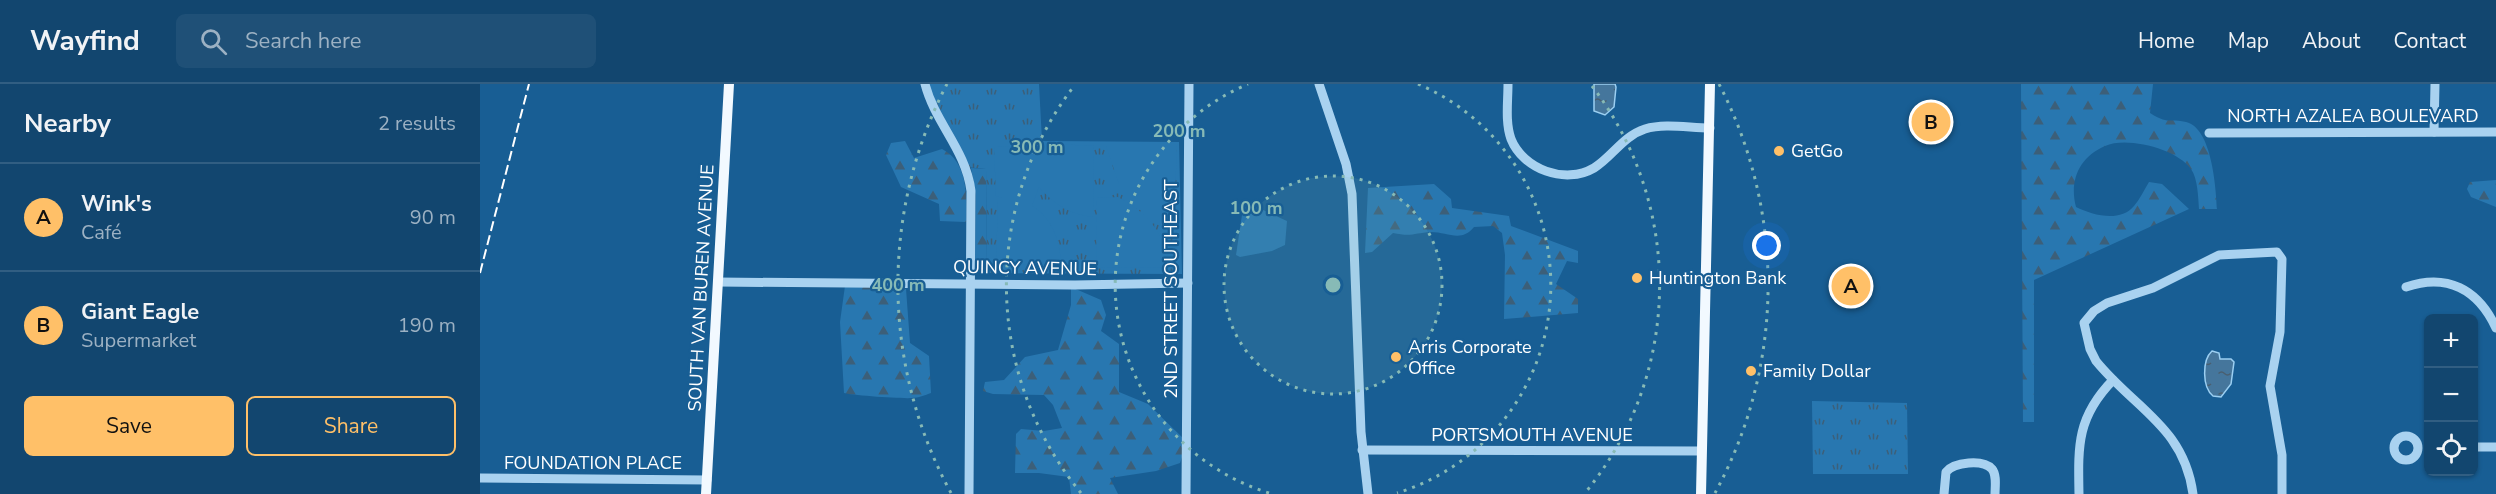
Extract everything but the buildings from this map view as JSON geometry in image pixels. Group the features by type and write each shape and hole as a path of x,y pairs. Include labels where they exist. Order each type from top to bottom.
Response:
{"main road":[{"name":"SOUTH VAN BUREN AVENUE","path":"706,494 729,84"},
{"path":"1701,494 1710,84"}],"street":[{"path":"925,84 931,103 958,148 968,172 972,205 969,494"},
{"name":"2ND STREET SOUTHEAST","path":"1186,494 1188,84"},
{"path":"1319,84 1346,164 1352,194 1362,450 1368,494"},
{"path":"1508,84 1507,117 1512,140 1528,161 1551,173 1573,175 1594,168 1626,139 1646,129 1710,128"},
{"path":"2434,84 2434,132"},
{"name":"NORTH AZALEA BOULEVARD","path":"2210,133 2496,132"},
{"path":"2193,494 2188,466 2172,437 2113,380 2093,355 2084,323 2094,311 2107,303 2153,288 2219,255 2277,252 2282,259 2280,332 2270,386 2282,455 2282,494"},
{"path":"2406,286 2428,280 2454,285 2478,302 2496,328"},
{"name":"QUINCY AVENUE","path":"718,282 1188,283"},
{"path":"2079,494 2081,430 2095,400 2113,380"},
{"path":"2418,447 2424,447"},
{"path":"2478,447 2496,447"},
{"name":"PORTSMOUTH AVENUE","path":"1362,450 1701,451"},
{"path":"1944,494 1946,472 1956,464 1985,465 1991,468 1995,474 1995,494"},
{"name":"FOUNDATION PLACE","path":"480,478 707,480"}],"green space":[{"path":"925,84 1039,84 1042,141 1179,142 1182,274 987,273 986,169 966,167"},
{"path":"2021,84 2153,84 2150,113 2165,120 2186,122 2202,135 2211,160 2217,209 2199,209 2196,183 2191,169 2184,162 2163,150 2138,144 2114,143 2096,151 2083,163 2075,179 2076,207 2098,215 2121,214 2134,206 2149,182 2162,184 2189,209 2034,280 2034,422 2023,422"},
{"path":"905,141 914,158 942,149 957,162 966,191 966,222 940,221 939,204 901,187 886,155 891,143"},
{"path":"1036,143 1094,146 1093,217 1063,207 1039,187 1032,206 1045,217 1054,231 1061,265 996,264 998,200 1002,198 996,196 994,148 995,146 1036,147"},
{"path":"1106,146 1177,146 1174,219 1144,204 1119,184"},
{"path":"971,168 986,169 987,273 975,272 976,195"},
{"path":"2496,180 2496,207 2471,197 2467,189 2470,182"},
{"path":"1434,184 1451,199 1452,208 1509,216 1511,226 1578,251 1578,263 1567,261 1556,284 1578,299 1578,313 1504,319 1505,255 1502,233 1493,226 1474,227 1459,236 1437,232 1409,235 1393,233 1372,252 1365,253 1368,188"},
{"path":"1118,197 1138,210 1153,226 1164,245 1171,268 1096,267 1097,198"},
{"path":"1250,204 1287,221 1285,245 1272,251 1240,257 1236,255 1243,208"},
{"path":"845,286 906,289 910,343 929,356 931,393 917,398 907,398 844,393 840,322"},
{"path":"1071,287 1101,300 1106,315 1101,331 1119,344 1119,392 1148,404 1187,442 1180,463 1156,471 1110,478 1118,494 1071,494 1069,477 1015,473 1016,434 1021,429 1044,431 1062,428 1053,405 1044,395 993,394 983,391 985,382 1004,380 1025,357 1058,350 1071,305"},
{"path":"1812,401 1907,403 1908,474 1813,474"}],"water":[{"path":"1594,84 1615,84 1614,107 1605,115 1594,111"},
{"path":"2212,351 2219,353 2220,359 2231,359 2234,362 2231,384 2221,397 2213,396 2209,392 2205,380 2206,361"}],"railway":[{"path":"480,273 529,84"}],"place":[{"name":"Giant Eagle","path":"1931,122"},
{"name":"GetGo","path":"1779,151"},
{"name":"Huntington Bank","path":"1637,278"},
{"name":"Wink's","path":"1851,286"},
{"name":"Arris Corporate Office","path":"1396,357"},
{"name":"Family Dollar","path":"1751,371"}]}
